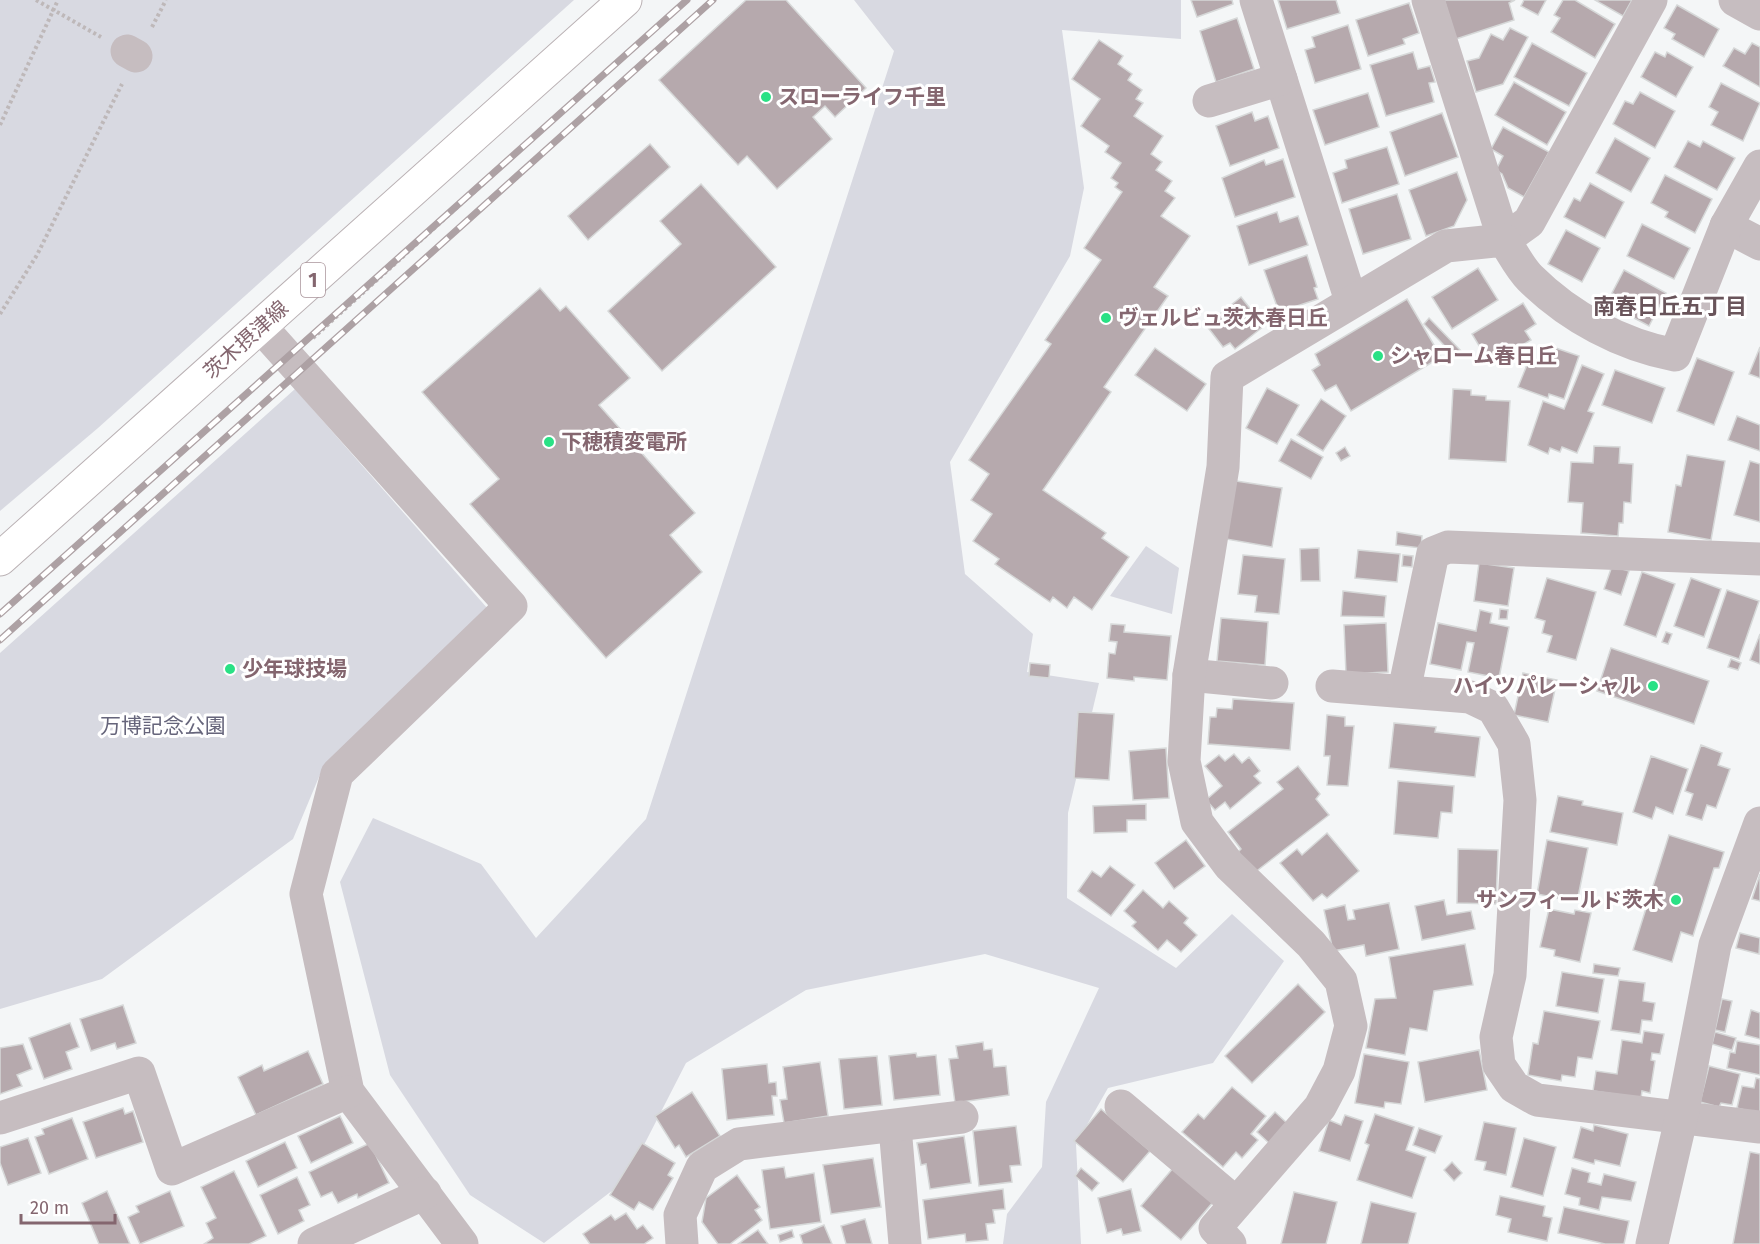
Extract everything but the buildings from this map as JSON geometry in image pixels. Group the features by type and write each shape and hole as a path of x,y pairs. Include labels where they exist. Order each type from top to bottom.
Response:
{"main road":[{"name":"茨木摂津線","path":"0,559 625,0"}],"street":[{"path":"1256,0 1351,301"},
{"path":"1428,0 1504,240 1528,277 1575,315 1644,349 1675,355 1726,226 1760,166"},
{"path":"1230,1244 1215,1228 1320,1107 1339,1071 1351,1026 1341,981 1311,944 1228,865 1197,822 1184,760 1189,675 1223,466 1227,377 1446,246 1504,240 1529,222 1651,0"},
{"path":"1735,0 1760,14"},
{"path":"1209,100 1281,79"},
{"path":"1726,226 1760,244"},
{"path":"261,327 511,606 337,774 306,894 348,1092 462,1244"},
{"path":"1404,691 1433,553 1448,547 1760,559"},
{"path":"1189,675 1272,683"},
{"path":"1332,686 1470,698 1493,708 1514,744 1520,800 1510,975 1496,1037 1499,1065 1514,1087 1537,1100 1682,1115 1760,1127"},
{"path":"1652,1244 1682,1115 1715,945 1760,823"},
{"path":"0,1118 139,1073 172,1169 348,1092"},
{"path":"1121,1106 1236,1203"},
{"path":"682,1244 680,1215 702,1167 739,1144 895,1127 962,1117"},
{"path":"895,1127 905,1244"},
{"path":"314,1244 425,1192"}],"path":[{"path":"36,0 68,18"},
{"path":"0,125 55,11 58,0"},
{"path":"0,314 37,255 131,54 166,0"},
{"path":"0,614 289,359 686,0"}],"green space":[{"path":"0,0 574,0 98,428 0,511"},
{"path":"854,0 1181,0 1181,39 1062,30 1084,188 1070,256 950,462 965,574 1033,634 1027,672 1099,683 1068,813 1067,898 1176,968 1232,914 1284,961 1213,1063 1108,1088 1076,1144 1081,1244 1003,1244 1007,1214 1042,1167 1046,1102 1099,988 985,954 806,990 686,1063 626,1180 544,1243 470,1195 390,1075 340,882 373,818 481,864 536,938 646,819 894,51"},
{"name":"万博記念公園","path":"295,389 488,609 324,765 293,839 102,979 0,1009 0,653"},
{"path":"1146,546 1179,568 1172,614 1110,596"}],"railway":[{"path":"0,614 687,0"},
{"path":"0,640 713,0"}],"place":[{"name":"スローライフ千里","path":"766,97"},
{"name":"ヴェルビュ茨木春日丘","path":"1106,318"},
{"name":"シャローム春日丘","path":"1378,356"},
{"name":"下穂積変電所","path":"549,442"},
{"name":"少年球技場","path":"230,669"},
{"name":"ハイツパレーシャル","path":"1653,686"},
{"name":"サンフィールド茨木","path":"1676,900"}],"district":[{"name":"南春日丘五丁目","path":"1670,306"}]}
